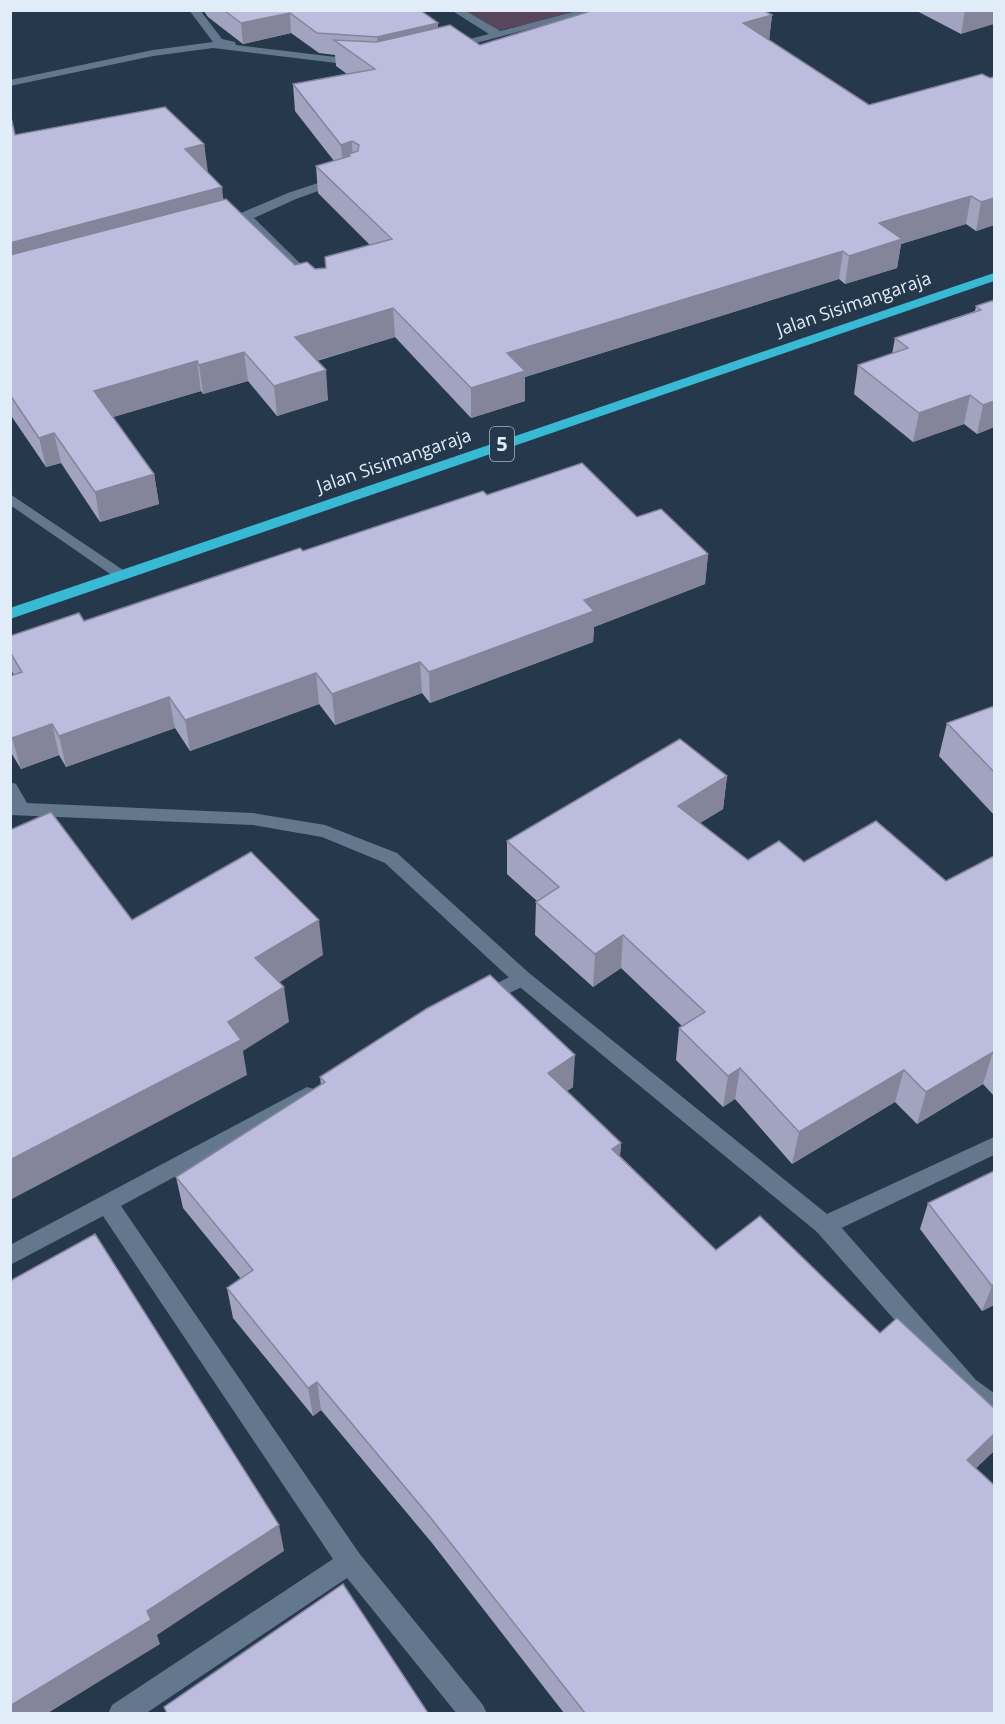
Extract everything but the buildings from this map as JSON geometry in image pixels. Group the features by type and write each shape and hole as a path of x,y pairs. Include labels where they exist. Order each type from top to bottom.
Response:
{"highway":[{"name":"Jalan Sisimangaraja","path":"10,614 994,277"}],"street":[{"path":"194,10 218,41 354,63 370,63"},
{"path":"456,10 499,35"},
{"path":"437,50 595,10"},
{"path":"10,83 190,47 223,46 266,50"},
{"path":"203,229 246,218 292,196 354,175"},
{"path":"246,218 322,292"},
{"path":"10,498 121,575"},
{"path":"10,788 15,808 253,819 325,831 391,858 522,978 825,1225 968,1387 994,1406"},
{"path":"470,1006 522,978"},
{"path":"10,1256 325,1086"},
{"path":"825,1225 994,1146"},
{"path":"108,1205 350,1562 474,1713"},
{"path":"121,1713 350,1562"}],"shaded area":[{"path":"458,11 585,11 488,33"}]}
